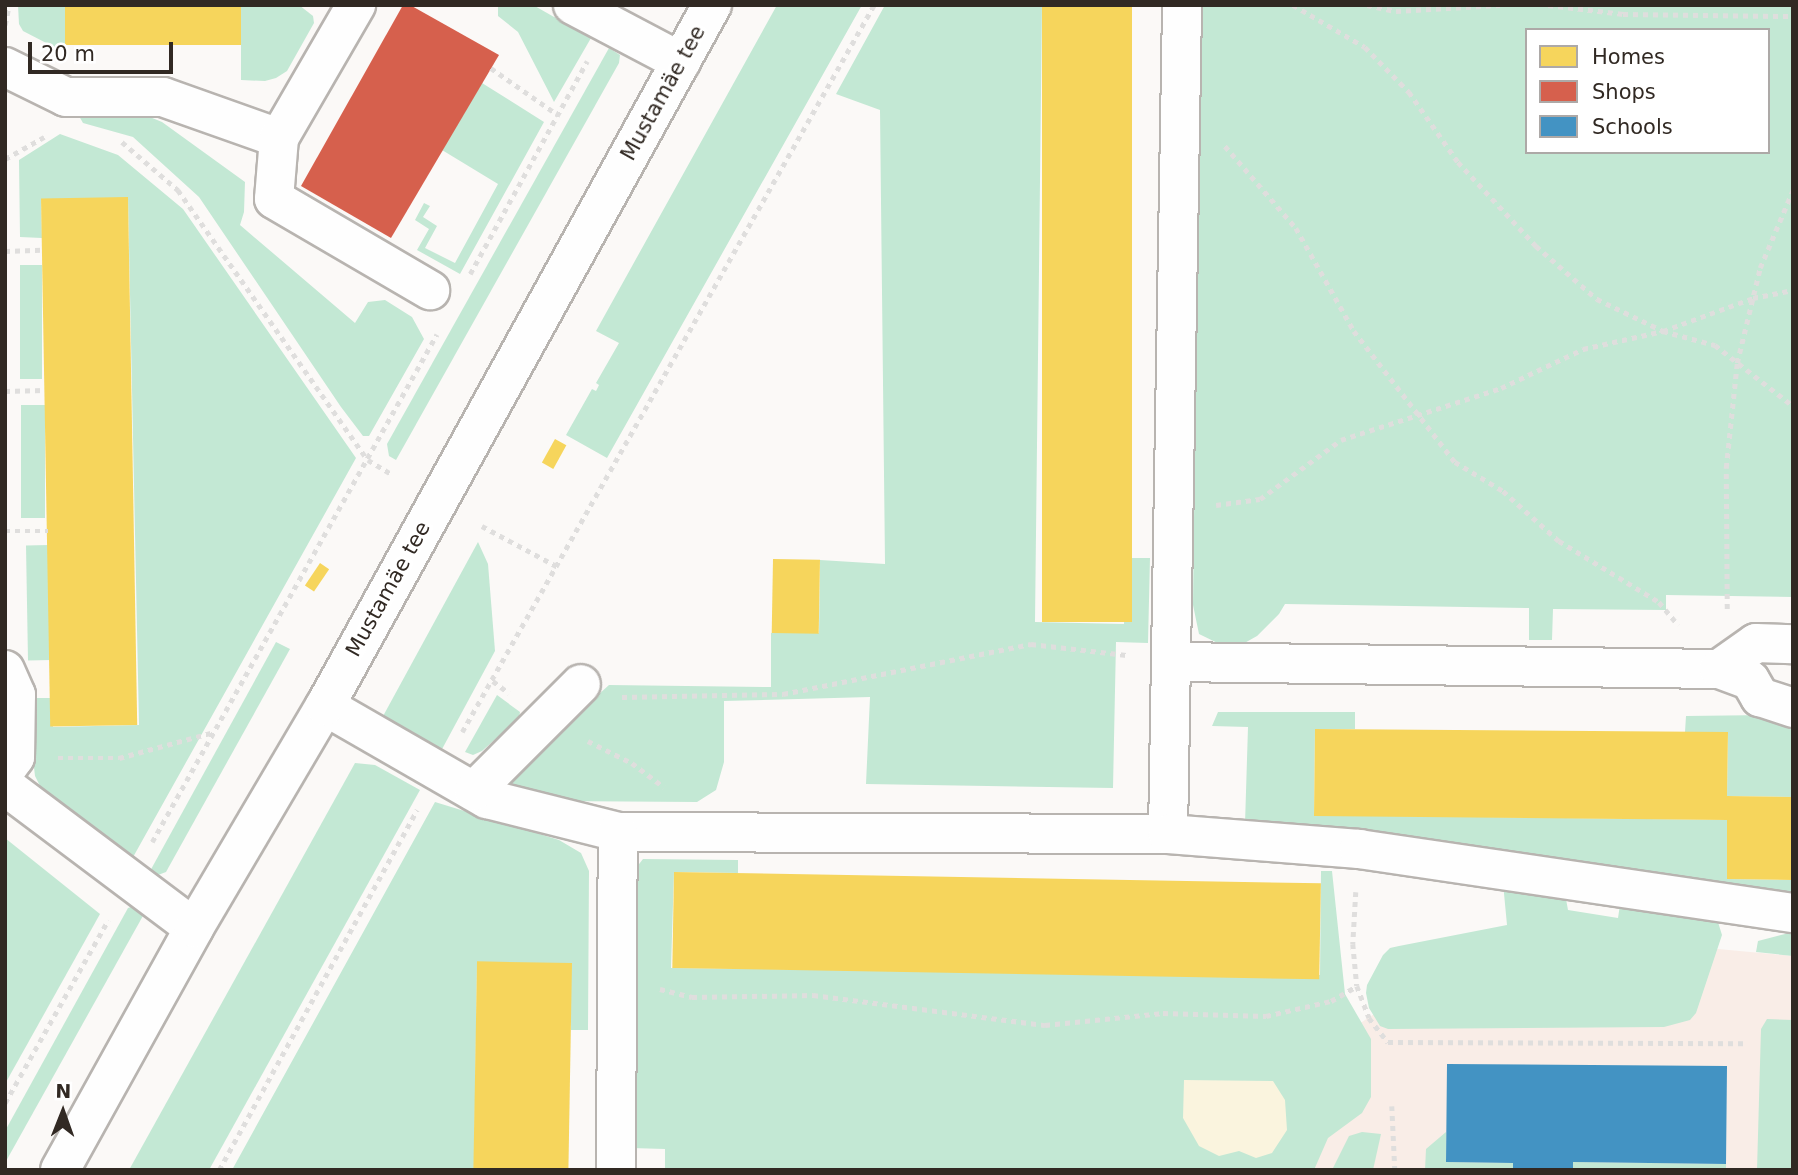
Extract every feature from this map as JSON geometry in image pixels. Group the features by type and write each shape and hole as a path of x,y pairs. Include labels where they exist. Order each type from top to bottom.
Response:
{"street":[{"path":"356,5 279,138 274,199 430,290"},
{"path":"573,5 681,62"},
{"name":"Mustamäe tee","path":"60,1170 194,928 325,706 712,5"},
{"path":"1168,834 1182,5"},
{"path":"5,67 66,97 163,97 279,138"},
{"path":"1719,670 1756,643 1793,644"},
{"path":"1171,662 1719,670 1750,680 1760,697 1793,708"},
{"path":"5,670 16,695 9,771 131,879 194,928"},
{"path":"474,791 565,701"},
{"path":"325,706 487,799 618,832 1168,834 1359,849 1793,913"},
{"path":"616,1170 618,832"}],"path":[{"path":"5,26 9,5"},
{"path":"219,1170 439,771 558,567 874,5"},
{"path":"1293,5 1365,47 1409,92 1458,162 1536,246 1597,299 1663,331 1715,345 1793,406"},
{"path":"1367,5 1396,11 1500,5"},
{"path":"1548,5 1623,14 1793,16"},
{"path":"466,280 591,54"},
{"path":"491,68 558,115"},
{"path":"5,159 65,124 66,97"},
{"path":"1180,121 1227,146 1296,228 1353,331 1455,462 1503,491 1559,541 1659,601 1719,670"},
{"path":"112,139 124,143 178,190 368,460 393,475"},
{"path":"1719,670 1728,604 1726,468 1737,363 1760,268 1793,190"},
{"path":"5,251 42,250"},
{"path":"1174,511 1260,499 1341,440 1501,388 1583,349 1663,331 1753,298 1793,290"},
{"path":"5,1104 440,328"},
{"path":"5,391 45,390"},
{"path":"482,526 558,567"},
{"path":"5,531 48,531"},
{"path":"493,681 565,701 783,694 1031,644 1171,662"},
{"path":"565,701 632,763 675,795"},
{"path":"9,771 118,758 214,732"},
{"path":"1359,849 1353,944 1357,986 1369,1018 1388,1042 1748,1043"},
{"path":"617,978 692,997 813,996 1045,1025 1163,1013 1266,1016 1331,1000 1357,986"},
{"path":"1392,1106 1395,1170"}],"shaded area":[{"path":"1503,929 1793,956 1793,1170 1019,1170 1258,1052 1362,1022"}],"green space":[{"path":"18,5 65,5 65,45 54,47 23,31 19,24"},
{"path":"241,5 299,5 313,16 314,23 287,71 276,78 265,81 241,80"},
{"path":"498,5 533,5 591,38 554,102 518,32 498,16"},
{"path":"777,5 862,5 607,458 566,435 592,389 596,391 599,385 596,383 619,343 596,331"},
{"path":"885,5 1042,5 1035,622 1124,624 1126,558 1150,558 1148,643 1116,642 1113,788 866,784 870,697 724,701 724,762 716,790 697,802 552,801 505,791 508,773 521,765 609,685 771,687 771,633 819,633 820,560 885,564 880,110 836,94"},
{"path":"1200,5 1793,5 1793,597 1666,595 1666,610 1553,609 1552,640 1529,640 1529,608 1285,604 1257,636 1232,650 1199,634 1193,605"},
{"path":"609,48 620,55 619,63 396,460 389,456 387,444"},
{"path":"482,83 544,122 460,274 417,250 429,229 415,220 424,203 430,206 423,217 437,226 425,248 455,263 498,184 442,150"},
{"path":"140,113 162,122 245,182 244,212 240,225 355,323 368,302 385,300 412,317 424,339 369,436 363,436 341,407 199,197 133,137 83,123 79,116"},
{"path":"60,134 118,155 183,209 356,458 132,859 45,796 35,776 28,715 29,698 52,698 53,727 139,725 128,198 41,200 42,238 20,237 19,160"},
{"path":"20,265 42,265 42,379 20,379"},
{"path":"21,405 45,405 45,518 21,518"},
{"path":"478,542 488,564 495,651 441,751 382,718"},
{"path":"26,545 49,545 51,660 28,660"},
{"path":"276,642 290,649 166,872 158,875 149,873"},
{"path":"497,695 520,712 519,718 482,751 473,755 465,752"},
{"path":"1218,712 1355,712 1355,729 1315,729 1314,815 1727,820 1727,879 1793,880 1793,897 1245,824 1248,727 1212,726"},
{"path":"1767,715 1793,725 1793,797 1727,796 1728,732 1685,732 1686,716"},
{"path":"355,763 375,765 420,790 209,1170 129,1170"},
{"path":"435,802 559,840 581,853 589,871 588,1030 571,1030 571,963 477,965 474,1170 232,1170"},
{"path":"5,838 100,914 5,1084"},
{"path":"643,859 738,860 738,873 674,872 671,968 1320,975 1321,871 1332,871 1345,994 1371,1039 1371,1097 1362,1113 1328,1138 1314,1170 665,1170 665,1149 631,1148 636,868"},
{"path":"1503,883 1564,888 1568,910 1618,918 1621,898 1717,919 1722,935 1696,1013 1690,1020 1664,1027 1388,1029 1380,1026 1369,1008 1366,993 1367,985 1383,955 1390,948 1507,925"},
{"path":"134,906 144,914 5,1163 5,1131 128,908"},
{"path":"1793,932 1793,956 1756,952 1758,941"},
{"path":"1767,1019 1793,1020 1793,1170 1757,1170 1761,1029"},
{"path":"1362,1132 1381,1134 1373,1170 1332,1170 1349,1136"},
{"path":"1446,1132 1446,1162 1513,1163 1513,1170 1425,1170 1426,1149"},
{"path":"1573,1162 1726,1164 1726,1170 1573,1170"}],"sand":[{"path":"1184,1080 1273,1081 1285,1100 1287,1130 1272,1153 1256,1158 1239,1151 1219,1156 1199,1146 1183,1118"}],"building: Homes":[{"path":"65,5 241,5 241,45 65,45"},
{"path":"1042,5 1132,5 1132,622 1042,622"},
{"path":"128,197 137,725 50,726 41,199"},
{"path":"555,439 566,445 553,469 542,463"},
{"path":"773,559 820,560 819,634 772,633"},
{"path":"320,563 329,569 314,592 305,585"},
{"path":"1315,729 1728,732 1727,796 1793,797 1793,880 1727,879 1727,820 1314,816"},
{"path":"674,872 1321,883 1319,979 672,968"},
{"path":"477,961 572,963 568,1170 473,1168"}],"building: Shops":[{"path":"403,5 410,5 499,55 391,238 301,186"}],"building: Schools":[{"path":"1447,1064 1727,1066 1726,1164 1573,1162 1573,1170 1513,1170 1513,1163 1446,1162"}]}
